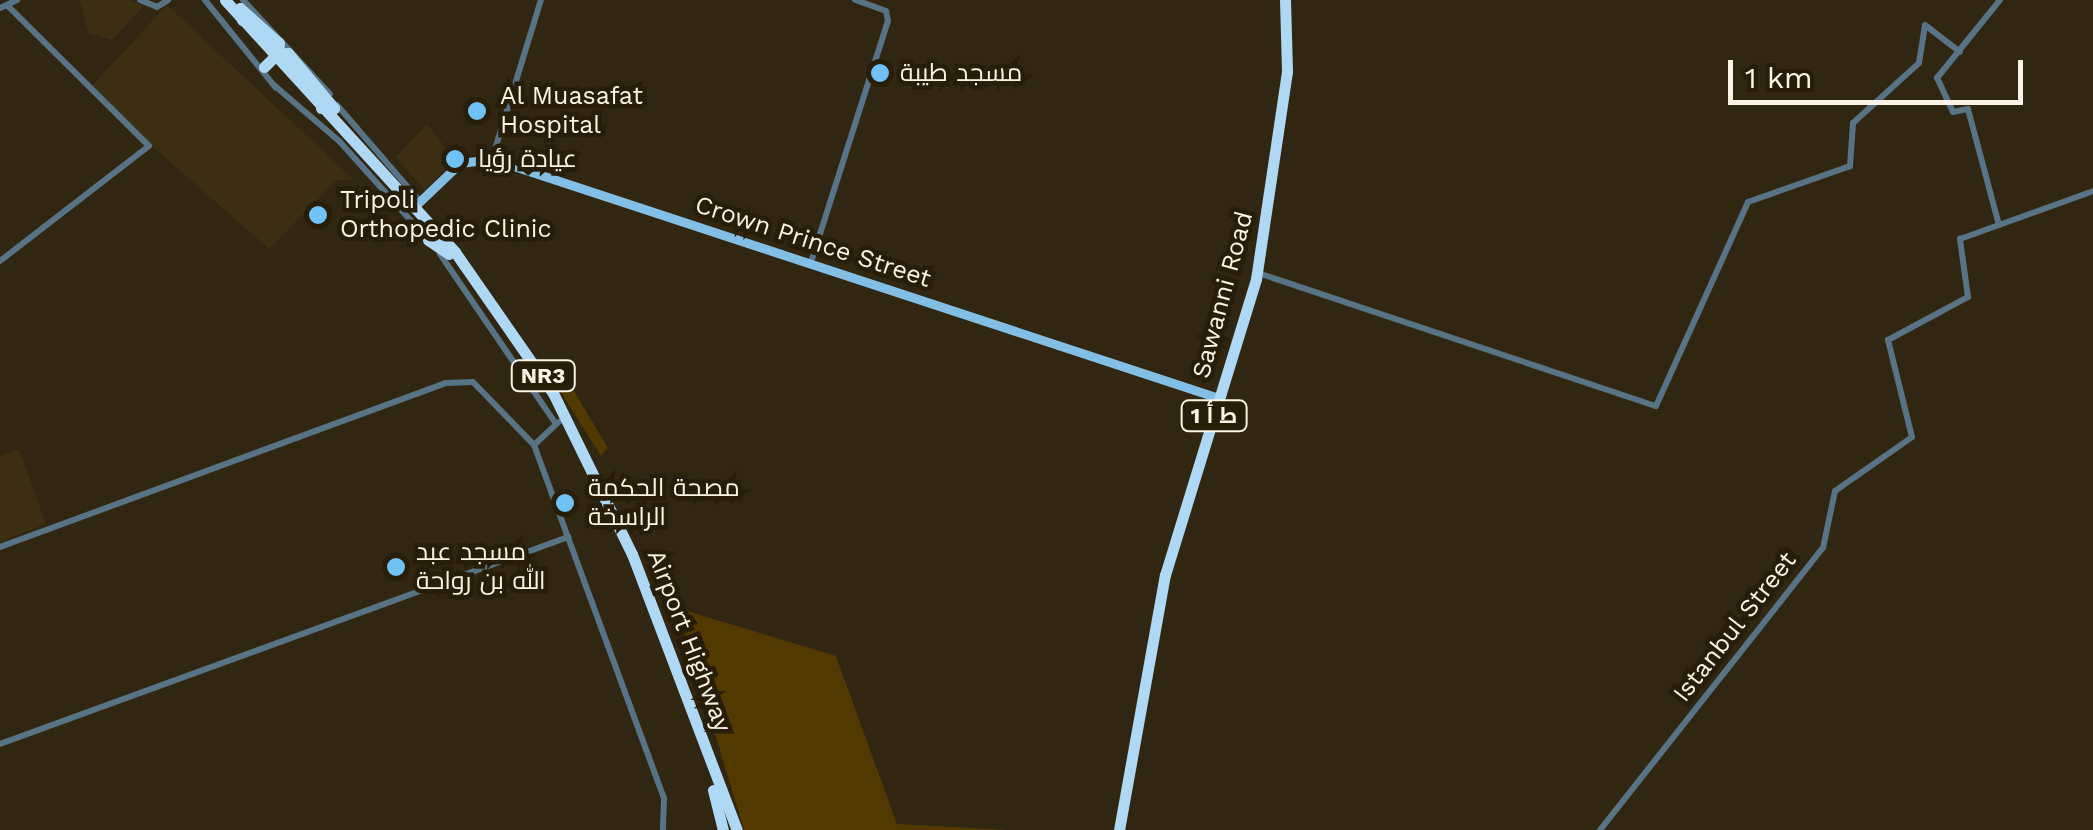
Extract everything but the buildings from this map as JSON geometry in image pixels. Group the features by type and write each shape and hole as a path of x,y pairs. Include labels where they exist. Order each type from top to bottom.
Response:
{"highway":[{"name":"Sawanni Road","path":"1168,578 1262,281 1292,77 1287,0"},
{"name":"Sawanni Road","path":"1122,830 1168,578 1219,392 1256,279 1276,168 1287,71 1287,0"},
{"name":"Airport Highway","path":"214,1 417,203 510,325 578,436 632,554 737,830"},
{"name":"Airport Highway","path":"214,1 449,254 559,422 626,555 723,830"},
{"path":"259,43 238,9 279,43 278,54"},
{"path":"261,69 278,54 290,54 321,108"},
{"path":"425,232 449,254"}],"main road":[{"path":"417,203 460,163 492,160"},
{"name":"Crown Prince Street","path":"492,160 1219,392"}],"street":[{"path":"0,261 148,142 74,80 3,7 17,0"},
{"path":"140,0 159,7 168,0"},
{"path":"243,0 394,203 425,232 472,292 559,422 534,445"},
{"path":"492,160 541,0"},
{"path":"812,262 888,21 886,10 855,0"},
{"path":"1999,224 1968,109 1953,112 1937,78 2000,0"},
{"path":"214,1 275,86 321,108"},
{"path":"1262,281 1656,406 1748,202 1850,166 1854,123 1920,64 1925,24 1960,52"},
{"name":"Istanbul Street","path":"1600,830 1823,548 1835,491 1912,437 1888,338 1967,299 1960,240 2093,191"},
{"path":"0,546 454,381 483,388 534,445 664,799 663,830"},
{"path":"0,744 568,537"}],"shaded area":[{"path":"80,0 131,0 144,6 112,40 88,33"},
{"path":"167,5 353,179 337,180 269,249 88,90"},
{"path":"427,124 454,159 425,191 396,157"},
{"path":"569,383 608,448 601,456 558,388"},
{"path":"19,449 46,524 0,542 0,456"},
{"path":"677,608 836,656 897,824 1009,830 744,830"}],"place":[{"name":"مسجد طيبة","path":"880,73"},
{"name":"Al Muasafat Hospital","path":"477,111"},
{"name":"عيادة رؤيا","path":"455,159"},
{"name":"Tripoli Orthopedic Clinic","path":"318,215"},
{"name":"مصحة الحكمة الراسخة","path":"565,503"},
{"name":"مسجد عبد الله بن رواحة","path":"396,567"}]}
